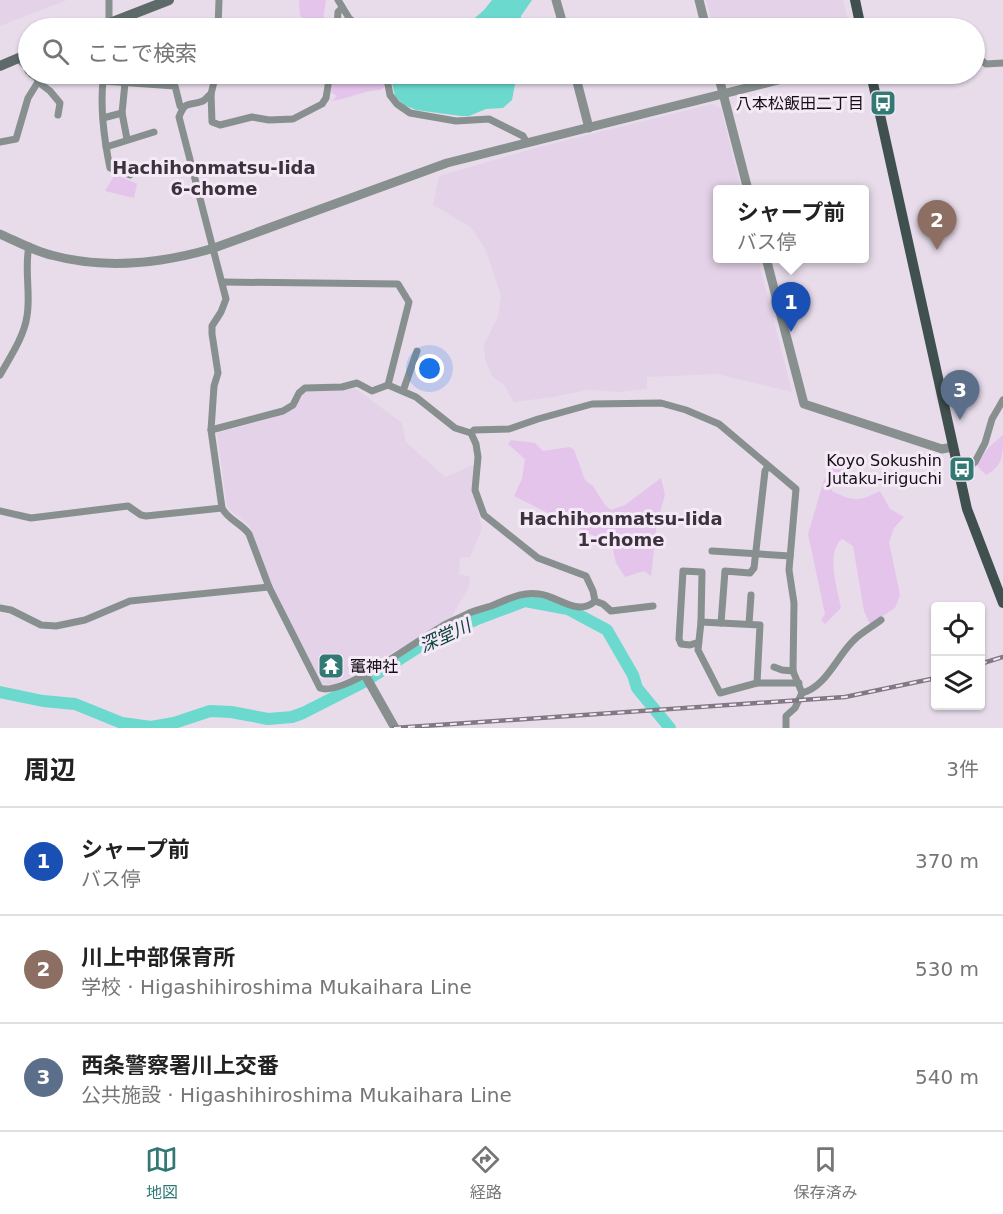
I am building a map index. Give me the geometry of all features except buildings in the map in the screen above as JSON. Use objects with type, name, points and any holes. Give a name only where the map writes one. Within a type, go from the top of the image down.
[{"type":"main road","points":[[127,18],[169,0]]},
{"type":"main road","points":[[855,0],[859,18]]},
{"type":"main road","points":[[0,65],[17,58]]},
{"type":"main road","points":[[873,84],[967,510],[1003,603]]},
{"type":"street","points":[[109,18],[110,0]]},
{"type":"street","points":[[219,0],[219,18]]},
{"type":"street","points":[[338,0],[349,18]]},
{"type":"street","points":[[556,0],[561,18]]},
{"type":"street","points":[[699,0],[704,18]]},
{"type":"street","points":[[338,18],[338,12],[342,8]]},
{"type":"street","points":[[985,63],[1003,63]]},
{"type":"street","points":[[0,142],[16,139],[28,98],[37,84]]},
{"type":"street","points":[[41,84],[60,103],[58,116]]},
{"type":"street","points":[[103,84],[101,98],[110,168],[130,175]]},
{"type":"street","points":[[125,84],[122,113],[127,139]]},
{"type":"street","points":[[142,84],[175,86],[180,106],[183,108]]},
{"type":"street","points":[[214,84],[211,94],[212,122],[220,125],[252,117],[269,120],[293,119],[322,104],[326,98],[328,84]]},
{"type":"street","points":[[388,84],[390,95],[397,104],[410,113],[456,121],[489,119],[524,136],[527,143]]},
{"type":"street","points":[[578,84],[589,128]]},
{"type":"street","points":[[720,84],[747,185]]},
{"type":"street","points":[[0,234],[50,255],[97,263],[140,264],[185,256],[214,248],[447,163],[762,84]]},
{"type":"street","points":[[211,94],[203,101],[187,104],[179,117],[226,298],[225,305],[212,326],[218,373],[214,386],[211,430],[222,508],[230,518],[244,526],[249,534],[269,587],[320,688],[330,689],[366,678],[442,626],[518,595],[544,594],[570,606],[580,607],[595,601]]},
{"type":"street","points":[[103,118],[122,113]]},
{"type":"street","points":[[106,147],[154,132]]},
{"type":"street","points":[[0,375],[25,329],[28,313],[26,259],[29,246]]},
{"type":"street","points":[[767,263],[804,404],[942,449],[953,447]]},
{"type":"street","points":[[223,282],[398,284],[409,302],[388,385]]},
{"type":"street","points":[[403,391],[417,351]]},
{"type":"street","points":[[211,430],[284,411],[293,405],[299,393],[305,388],[342,387],[357,383],[372,391],[388,385],[403,391],[428,404],[455,428],[471,433],[476,444],[478,458],[476,490],[484,515],[538,558],[586,576],[595,601]]},
{"type":"street","points":[[960,476],[975,462],[985,443],[992,419],[1003,400]]},
{"type":"street","points":[[471,433],[474,430],[509,429],[592,404],[661,404],[686,410],[720,424],[796,489],[789,570],[794,603],[793,671],[800,683],[802,693],[795,708],[786,716],[786,728]]},
{"type":"street","points":[[721,623],[725,571],[750,573],[754,568],[765,471],[768,466]]},
{"type":"street","points":[[0,511],[31,518],[128,506],[146,516],[222,508]]},
{"type":"street","points":[[712,551],[790,556]]},
{"type":"street","points":[[699,642],[690,645],[681,644],[679,639],[683,571],[702,572],[701,622],[699,642],[698,650],[720,693],[757,683],[800,683]]},
{"type":"street","points":[[0,608],[11,610],[41,625],[56,626],[85,620],[130,601],[269,587]]},
{"type":"street","points":[[749,624],[751,594]]},
{"type":"street","points":[[595,601],[611,611],[653,606]]},
{"type":"street","points":[[802,693],[813,689],[821,682],[854,640],[881,620]]},
{"type":"street","points":[[701,622],[760,625],[757,683]]},
{"type":"street","points":[[774,667],[793,671]]},
{"type":"street","points":[[366,678],[395,728]]},
{"type":"shaded area","points":[[0,0],[67,0],[18,18],[0,26]]},
{"type":"shaded area","points":[[299,0],[326,0],[323,18],[300,16]]},
{"type":"shaded area","points":[[492,0],[532,0],[521,18],[475,18]]},
{"type":"shaded area","points":[[706,0],[843,0],[848,18],[711,18]]},
{"type":"shaded area","points":[[332,84],[385,84],[381,90],[332,101],[337,96],[331,92]]},
{"type":"shaded area","points":[[392,84],[515,84],[512,100],[503,108],[486,109],[469,116],[416,110],[404,105],[395,96]]},
{"type":"shaded area","points":[[712,104],[721,108],[740,185],[713,185],[713,263],[759,263],[792,392],[718,374],[647,377],[647,389],[618,392],[588,390],[514,402],[504,385],[492,376],[485,360],[484,345],[498,316],[501,296],[486,251],[471,227],[433,205],[439,176],[543,146]]},
{"type":"shaded area","points":[[115,174],[137,184],[134,198],[105,191]]},
{"type":"shaded area","points":[[355,388],[402,423],[406,442],[445,477],[473,465],[476,469],[472,486],[482,529],[470,557],[460,557],[459,574],[470,577],[469,587],[450,619],[350,677],[331,685],[325,685],[320,681],[271,584],[249,525],[227,506],[217,433],[284,415],[293,410],[303,394],[312,390],[340,391]]},
{"type":"shaded area","points":[[1003,435],[999,464],[986,475],[976,465],[989,447]]},
{"type":"shaded area","points":[[511,440],[535,443],[543,451],[570,447],[574,450],[585,480],[593,486],[611,510],[625,505],[661,478],[665,495],[657,523],[651,576],[644,571],[625,577],[616,563],[612,545],[514,496],[522,479],[525,459],[508,444]]},
{"type":"shaded area","points":[[839,458],[856,464],[832,479],[832,491],[851,499],[861,499],[880,491],[890,509],[904,517],[894,528],[889,542],[900,595],[895,608],[870,624],[864,611],[853,546],[842,539],[837,545],[833,562],[841,608],[825,624],[821,620],[825,614],[808,534],[824,480]]},
{"type":"waterway","name":"深堂川","points":[[0,692],[43,701],[75,704],[122,723],[151,727],[174,723],[210,711],[231,712],[268,719],[292,717],[364,682],[425,643],[475,620],[525,601],[568,609],[607,630],[633,675],[637,688],[670,728]]},
{"type":"railway","points":[[985,662],[1003,657]]},
{"type":"railway","points":[[394,728],[845,697],[931,679]]},
{"type":"place","name":"八本松飯田二丁目","points":[[883,103]]},
{"type":"place","name":"川上中部保育所","points":[[937,250]]},
{"type":"place","name":"シャープ前","points":[[791,332]]},
{"type":"place","name":"西条警察署川上交番","points":[[960,420]]},
{"type":"place","name":"Koyo Sokushin Jutaku-iriguchi","points":[[962,469]]},
{"type":"place","name":"竃神社","points":[[331,666]]},
{"type":"district","name":"Hachihonmatsu-Iida 6-chome","points":[[214,178]]},
{"type":"district","name":"Hachihonmatsu-Iida 1-chome","points":[[621,529]]}]
